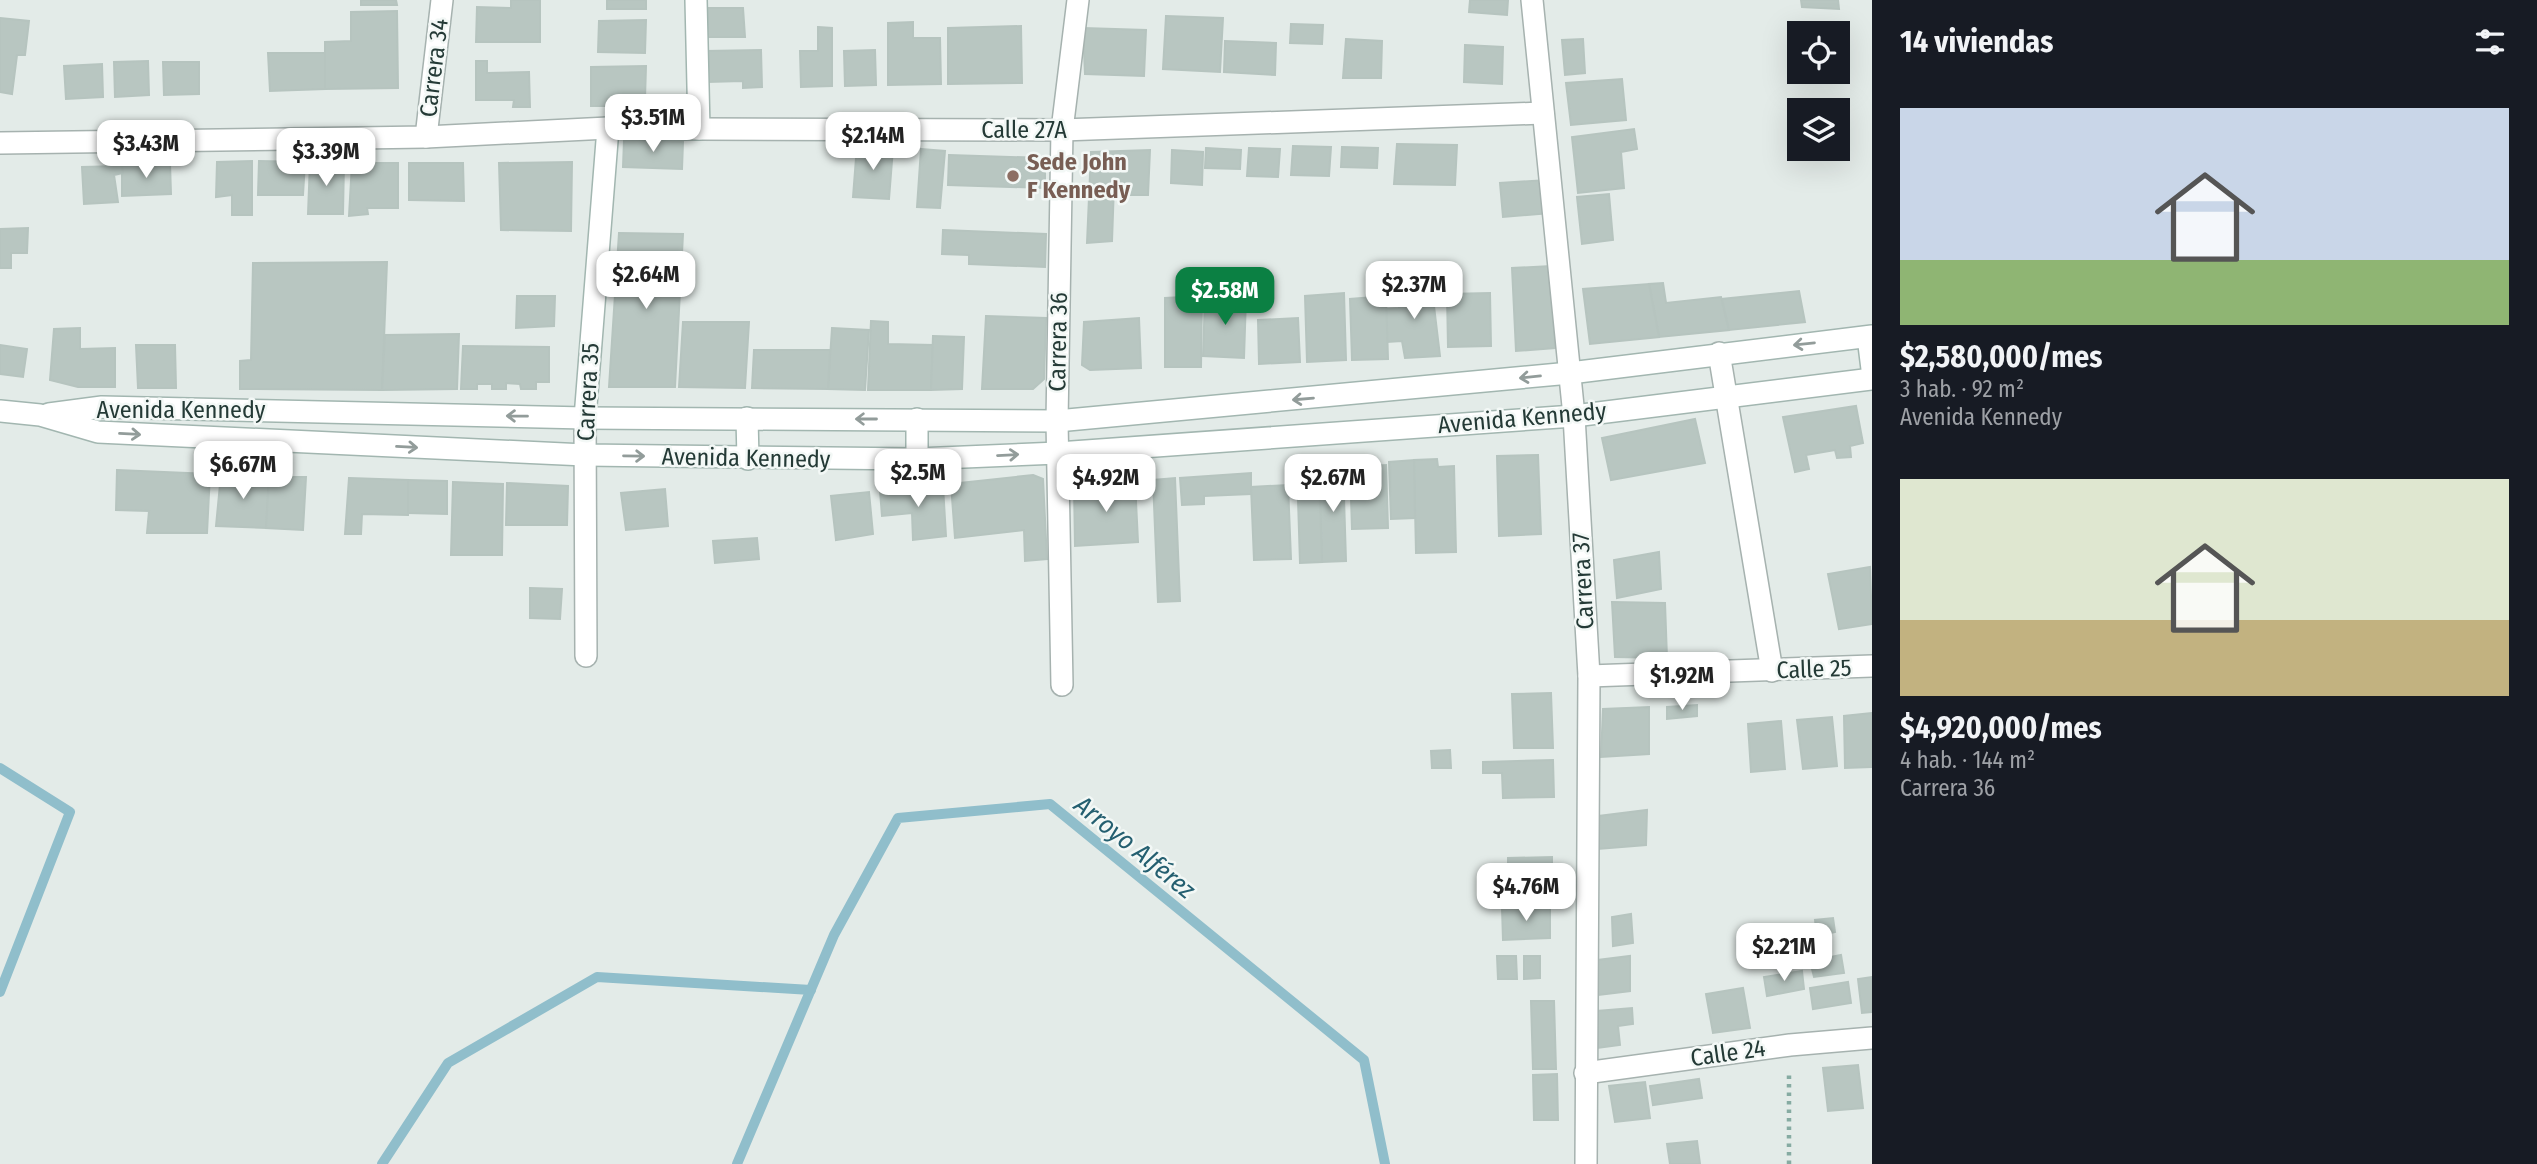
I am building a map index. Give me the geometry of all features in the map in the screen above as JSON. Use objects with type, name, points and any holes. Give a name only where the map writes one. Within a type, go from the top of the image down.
[{"type":"street","name":"Carrera 34","points":[[426,137],[442,0]]},
{"type":"street","points":[[696,0],[699,129]]},
{"type":"street","name":"Carrera 36","points":[[1062,685],[1057,421],[1062,130],[1078,0]]},
{"type":"street","name":"Carrera 37","points":[[1532,0],[1574,416],[1589,676],[1586,1164]]},
{"type":"street","name":"Calle 27A","points":[[0,143],[426,137],[608,128],[1062,130],[1543,113]]},
{"type":"street","name":"Carrera 35","points":[[586,656],[585,418],[608,128]]},
{"type":"street","points":[[1870,336],[1872,369]]},
{"type":"street","name":"Avenida Kennedy","points":[[40,415],[102,407],[585,418],[1057,421],[1570,373],[1870,336]]},
{"type":"street","points":[[1719,353],[1772,671]]},
{"type":"street","name":"Avenida Kennedy","points":[[0,411],[40,415],[98,432],[585,455],[916,459],[1058,453],[1574,416],[1872,379]]},
{"type":"street","points":[[1393,391],[1394,429]]},
{"type":"street","points":[[1230,405],[1231,441]]},
{"type":"street","points":[[376,445],[377,413]]},
{"type":"street","points":[[747,418],[748,459]]},
{"type":"street","points":[[916,459],[917,419]]},
{"type":"street","name":"Calle 25","points":[[1589,676],[1872,666]]},
{"type":"street","name":"Calle 24","points":[[1585,1073],[1790,1045],[1872,1038]]},
{"type":"path","points":[[1789,1164],[1790,1045]]},
{"type":"building","points":[[361,0],[396,0],[397,5],[361,5]]},
{"type":"building","points":[[511,0],[540,0],[540,42],[476,42],[477,7],[511,8]]},
{"type":"building","points":[[607,0],[646,0],[646,9],[607,9]]},
{"type":"building","points":[[1470,0],[1508,0],[1507,15],[1469,12]]},
{"type":"building","points":[[1801,0],[1838,0],[1839,9],[1802,7]]},
{"type":"building","points":[[705,8],[743,8],[745,37],[706,37]]},
{"type":"building","points":[[397,11],[398,88],[325,89],[325,42],[351,41],[351,12]]},
{"type":"building","points":[[1166,16],[1223,18],[1220,72],[1163,69]]},
{"type":"building","points":[[0,18],[29,21],[25,55],[17,55],[12,94],[0,92]]},
{"type":"building","points":[[646,20],[645,53],[598,52],[599,21]]},
{"type":"building","points":[[913,22],[913,38],[940,38],[941,84],[888,85],[888,23]]},
{"type":"building","points":[[1291,24],[1323,25],[1322,44],[1290,43]]},
{"type":"building","points":[[1021,26],[1022,83],[948,84],[948,28]]},
{"type":"building","points":[[818,27],[832,28],[832,86],[801,87],[800,51],[818,51]]},
{"type":"building","points":[[1083,28],[1146,30],[1144,76],[1085,74]]},
{"type":"building","points":[[1346,39],[1382,41],[1381,78],[1343,78]]},
{"type":"building","points":[[1583,39],[1585,73],[1565,75],[1562,40]]},
{"type":"building","points":[[1225,41],[1276,43],[1275,75],[1224,72]]},
{"type":"building","points":[[1465,45],[1503,47],[1502,84],[1464,82]]},
{"type":"building","points":[[761,50],[762,87],[743,88],[743,81],[707,82],[706,51]]},
{"type":"building","points":[[875,50],[876,85],[845,86],[844,51]]},
{"type":"building","points":[[268,53],[325,53],[325,89],[270,91]]},
{"type":"building","points":[[148,61],[149,95],[115,97],[114,62]]},
{"type":"building","points":[[476,61],[487,61],[487,73],[529,72],[530,107],[513,107],[514,100],[476,100]]},
{"type":"building","points":[[163,62],[199,62],[199,94],[164,95]]},
{"type":"building","points":[[102,64],[103,97],[66,99],[64,66]]},
{"type":"building","points":[[646,66],[645,99],[607,99],[607,106],[591,106],[591,67]]},
{"type":"building","points":[[1622,79],[1626,120],[1571,125],[1566,83]]},
{"type":"building","points":[[1634,129],[1637,149],[1621,152],[1624,188],[1578,193],[1572,137]]},
{"type":"building","points":[[624,140],[683,142],[682,169],[623,167]]},
{"type":"building","points":[[1397,144],[1457,145],[1455,185],[1394,184]]},
{"type":"building","points":[[857,145],[893,148],[889,199],[853,197]]},
{"type":"building","points":[[1293,146],[1331,147],[1329,176],[1291,175]]},
{"type":"building","points":[[1342,147],[1378,148],[1377,168],[1341,167]]},
{"type":"building","points":[[1206,148],[1241,150],[1240,169],[1205,168]]},
{"type":"building","points":[[1249,148],[1280,149],[1278,177],[1247,176]]},
{"type":"building","points":[[921,149],[945,151],[940,208],[917,207]]},
{"type":"building","points":[[1150,150],[1148,195],[1127,195],[1127,185],[1114,185],[1112,241],[1087,243],[1091,152]]},
{"type":"building","points":[[1172,150],[1203,152],[1202,185],[1171,183]]},
{"type":"building","points":[[949,155],[1045,158],[1045,188],[948,185]]},
{"type":"building","points":[[252,161],[252,215],[232,215],[232,195],[216,197],[217,162]]},
{"type":"building","points":[[259,161],[305,162],[303,195],[258,195]]},
{"type":"building","points":[[310,162],[344,162],[343,214],[308,214]]},
{"type":"building","points":[[572,162],[571,231],[501,230],[499,163]]},
{"type":"building","points":[[170,163],[171,194],[122,196],[122,166]]},
{"type":"building","points":[[352,163],[398,163],[398,208],[367,208],[368,214],[349,216]]},
{"type":"building","points":[[409,163],[463,163],[464,201],[409,200]]},
{"type":"building","points":[[122,166],[123,173],[114,175],[118,202],[84,204],[82,167]]},
{"type":"building","points":[[1547,180],[1550,213],[1503,217],[1500,183]]},
{"type":"building","points":[[1609,194],[1613,240],[1582,244],[1577,197]]},
{"type":"building","points":[[28,228],[27,253],[11,253],[11,268],[0,268],[0,229]]},
{"type":"building","points":[[943,230],[1046,234],[1045,267],[969,264],[969,255],[942,254]]},
{"type":"building","points":[[619,233],[683,234],[675,387],[609,387]]},
{"type":"building","points":[[387,262],[382,390],[240,389],[240,361],[251,360],[253,263]]},
{"type":"building","points":[[1551,266],[1555,348],[1516,351],[1512,268]]},
{"type":"building","points":[[1431,281],[1440,356],[1405,358],[1402,341],[1387,342],[1386,309],[1399,308],[1397,283]]},
{"type":"building","points":[[1663,283],[1666,303],[1721,297],[1729,330],[1659,337],[1649,284]]},
{"type":"building","points":[[1649,284],[1659,337],[1590,344],[1583,289]]},
{"type":"building","points":[[1799,291],[1805,322],[1729,330],[1722,299]]},
{"type":"building","points":[[1344,293],[1346,360],[1307,362],[1305,296]]},
{"type":"building","points":[[1490,293],[1491,346],[1448,347],[1447,294]]},
{"type":"building","points":[[517,296],[555,296],[554,326],[516,328]]},
{"type":"building","points":[[1202,296],[1201,367],[1165,367],[1165,298]]},
{"type":"building","points":[[1386,296],[1388,359],[1352,360],[1350,299]]},
{"type":"building","points":[[1205,297],[1246,298],[1244,358],[1203,356]]},
{"type":"building","points":[[986,316],[1046,318],[1044,379],[1033,389],[982,389]]},
{"type":"building","points":[[1139,318],[1141,368],[1090,370],[1082,365],[1084,322]]},
{"type":"building","points":[[1298,318],[1300,362],[1259,364],[1258,320]]},
{"type":"building","points":[[871,321],[888,322],[888,344],[933,345],[931,390],[868,390]]},
{"type":"building","points":[[683,322],[749,322],[745,388],[679,387]]},
{"type":"building","points":[[80,328],[80,349],[115,348],[115,387],[78,387],[50,380],[54,329]]},
{"type":"building","points":[[832,328],[869,330],[865,390],[828,389]]},
{"type":"building","points":[[459,334],[457,389],[382,390],[385,335]]},
{"type":"building","points":[[933,336],[964,337],[962,389],[931,390]]},
{"type":"building","points":[[0,345],[27,349],[23,377],[0,374]]},
{"type":"building","points":[[136,345],[175,345],[176,388],[138,388]]},
{"type":"building","points":[[463,346],[549,347],[549,382],[536,382],[536,389],[521,389],[520,384],[506,383],[506,389],[492,389],[492,384],[477,384],[477,389],[461,389]]},
{"type":"building","points":[[754,350],[830,350],[828,389],[752,388]]},
{"type":"building","points":[[1856,406],[1863,443],[1850,446],[1851,457],[1837,458],[1835,450],[1806,455],[1809,469],[1795,472],[1783,417]]},
{"type":"building","points":[[1695,419],[1705,463],[1611,480],[1602,438]]},
{"type":"building","points":[[1538,455],[1541,534],[1499,536],[1497,456]]},
{"type":"building","points":[[1437,459],[1438,467],[1454,466],[1456,552],[1416,553],[1414,460]]},
{"type":"building","points":[[1414,460],[1415,518],[1391,519],[1389,462]]},
{"type":"building","points":[[1386,465],[1388,528],[1352,529],[1350,467]]},
{"type":"building","points":[[1343,466],[1346,561],[1322,562],[1319,468]]},
{"type":"building","points":[[1297,468],[1319,468],[1322,562],[1300,563]]},
{"type":"building","points":[[117,470],[210,474],[207,533],[147,533],[149,511],[116,510]]},
{"type":"building","points":[[1251,473],[1251,494],[1204,496],[1204,504],[1182,505],[1180,478]]},
{"type":"building","points":[[221,474],[269,477],[266,528],[216,526]]},
{"type":"building","points":[[1033,475],[1043,479],[1047,559],[1025,561],[1024,530],[955,538],[951,484]]},
{"type":"building","points":[[269,477],[306,477],[303,530],[266,528]]},
{"type":"building","points":[[349,478],[408,480],[408,515],[362,514],[361,534],[345,534]]},
{"type":"building","points":[[1175,478],[1180,601],[1158,602],[1153,480]]},
{"type":"building","points":[[408,480],[447,481],[447,514],[408,513]]},
{"type":"building","points":[[1135,481],[1138,542],[1075,546],[1074,485]]},
{"type":"building","points":[[453,482],[503,484],[502,555],[451,555]]},
{"type":"building","points":[[507,483],[568,486],[567,525],[506,525]]},
{"type":"building","points":[[1288,485],[1291,559],[1254,560],[1251,487]]},
{"type":"building","points":[[943,486],[946,536],[913,540],[912,513],[882,516],[880,491]]},
{"type":"building","points":[[665,489],[668,526],[626,530],[621,493]]},
{"type":"building","points":[[869,492],[873,534],[836,540],[831,496]]},
{"type":"building","points":[[757,538],[759,559],[715,563],[713,541]]},
{"type":"building","points":[[1659,552],[1661,589],[1617,598],[1614,560]]},
{"type":"building","points":[[1870,567],[1872,624],[1839,629],[1828,574]]},
{"type":"building","points":[[530,588],[562,589],[560,619],[530,618]]},
{"type":"building","points":[[1612,602],[1665,603],[1667,658],[1615,657]]},
{"type":"building","points":[[1551,693],[1553,748],[1514,748],[1512,694]]},
{"type":"building","points":[[1697,705],[1697,716],[1667,719],[1667,707]]},
{"type":"building","points":[[1649,707],[1649,754],[1601,757],[1603,709]]},
{"type":"building","points":[[1872,713],[1872,767],[1845,768],[1844,716]]},
{"type":"building","points":[[1832,717],[1837,766],[1803,769],[1797,720]]},
{"type":"building","points":[[1781,721],[1785,769],[1751,772],[1748,724]]},
{"type":"building","points":[[1450,750],[1451,768],[1432,768],[1431,751]]},
{"type":"building","points":[[1553,760],[1554,797],[1503,798],[1502,773],[1483,773],[1483,762]]},
{"type":"building","points":[[1647,810],[1646,845],[1598,849],[1599,816]]},
{"type":"building","points":[[1552,857],[1552,893],[1508,894],[1508,858]]},
{"type":"building","points":[[1550,906],[1550,938],[1503,940],[1502,908]]},
{"type":"building","points":[[1631,914],[1633,943],[1613,946],[1612,917]]},
{"type":"building","points":[[1833,918],[1835,932],[1817,936],[1815,920]]},
{"type":"building","points":[[1841,955],[1844,973],[1814,977],[1810,961]]},
{"type":"building","points":[[1497,956],[1516,956],[1517,979],[1498,979]]},
{"type":"building","points":[[1524,956],[1540,956],[1540,978],[1524,979]]},
{"type":"building","points":[[1630,956],[1630,991],[1597,995],[1598,960]]},
{"type":"building","points":[[1802,971],[1804,989],[1767,996],[1764,977]]},
{"type":"building","points":[[1872,977],[1872,1012],[1862,1013],[1858,979]]},
{"type":"building","points":[[1848,982],[1851,1003],[1813,1009],[1810,988]]},
{"type":"building","points":[[1743,988],[1750,1028],[1713,1033],[1706,994]]},
{"type":"building","points":[[1531,1001],[1554,1001],[1556,1069],[1533,1069]]},
{"type":"building","points":[[1632,1008],[1633,1024],[1618,1026],[1620,1045],[1596,1048],[1597,1011]]},
{"type":"building","points":[[1858,1065],[1863,1108],[1828,1111],[1823,1068]]},
{"type":"building","points":[[1557,1074],[1558,1120],[1534,1120],[1533,1075]]},
{"type":"building","points":[[1699,1079],[1702,1098],[1653,1105],[1650,1086]]},
{"type":"building","points":[[1645,1082],[1650,1118],[1615,1122],[1609,1086]]},
{"type":"building","points":[[1697,1141],[1700,1164],[1670,1164],[1667,1144]]},
{"type":"waterway","points":[[0,768],[70,812],[0,992]]},
{"type":"waterway","name":"Arroyo Alférez","points":[[737,1164],[834,935],[898,818],[1050,804],[1364,1060],[1385,1164]]},
{"type":"waterway","points":[[382,1164],[448,1063],[597,977],[811,990]]},
{"type":"place","name":"Sede John F Kennedy","points":[[1013,176]]}]
